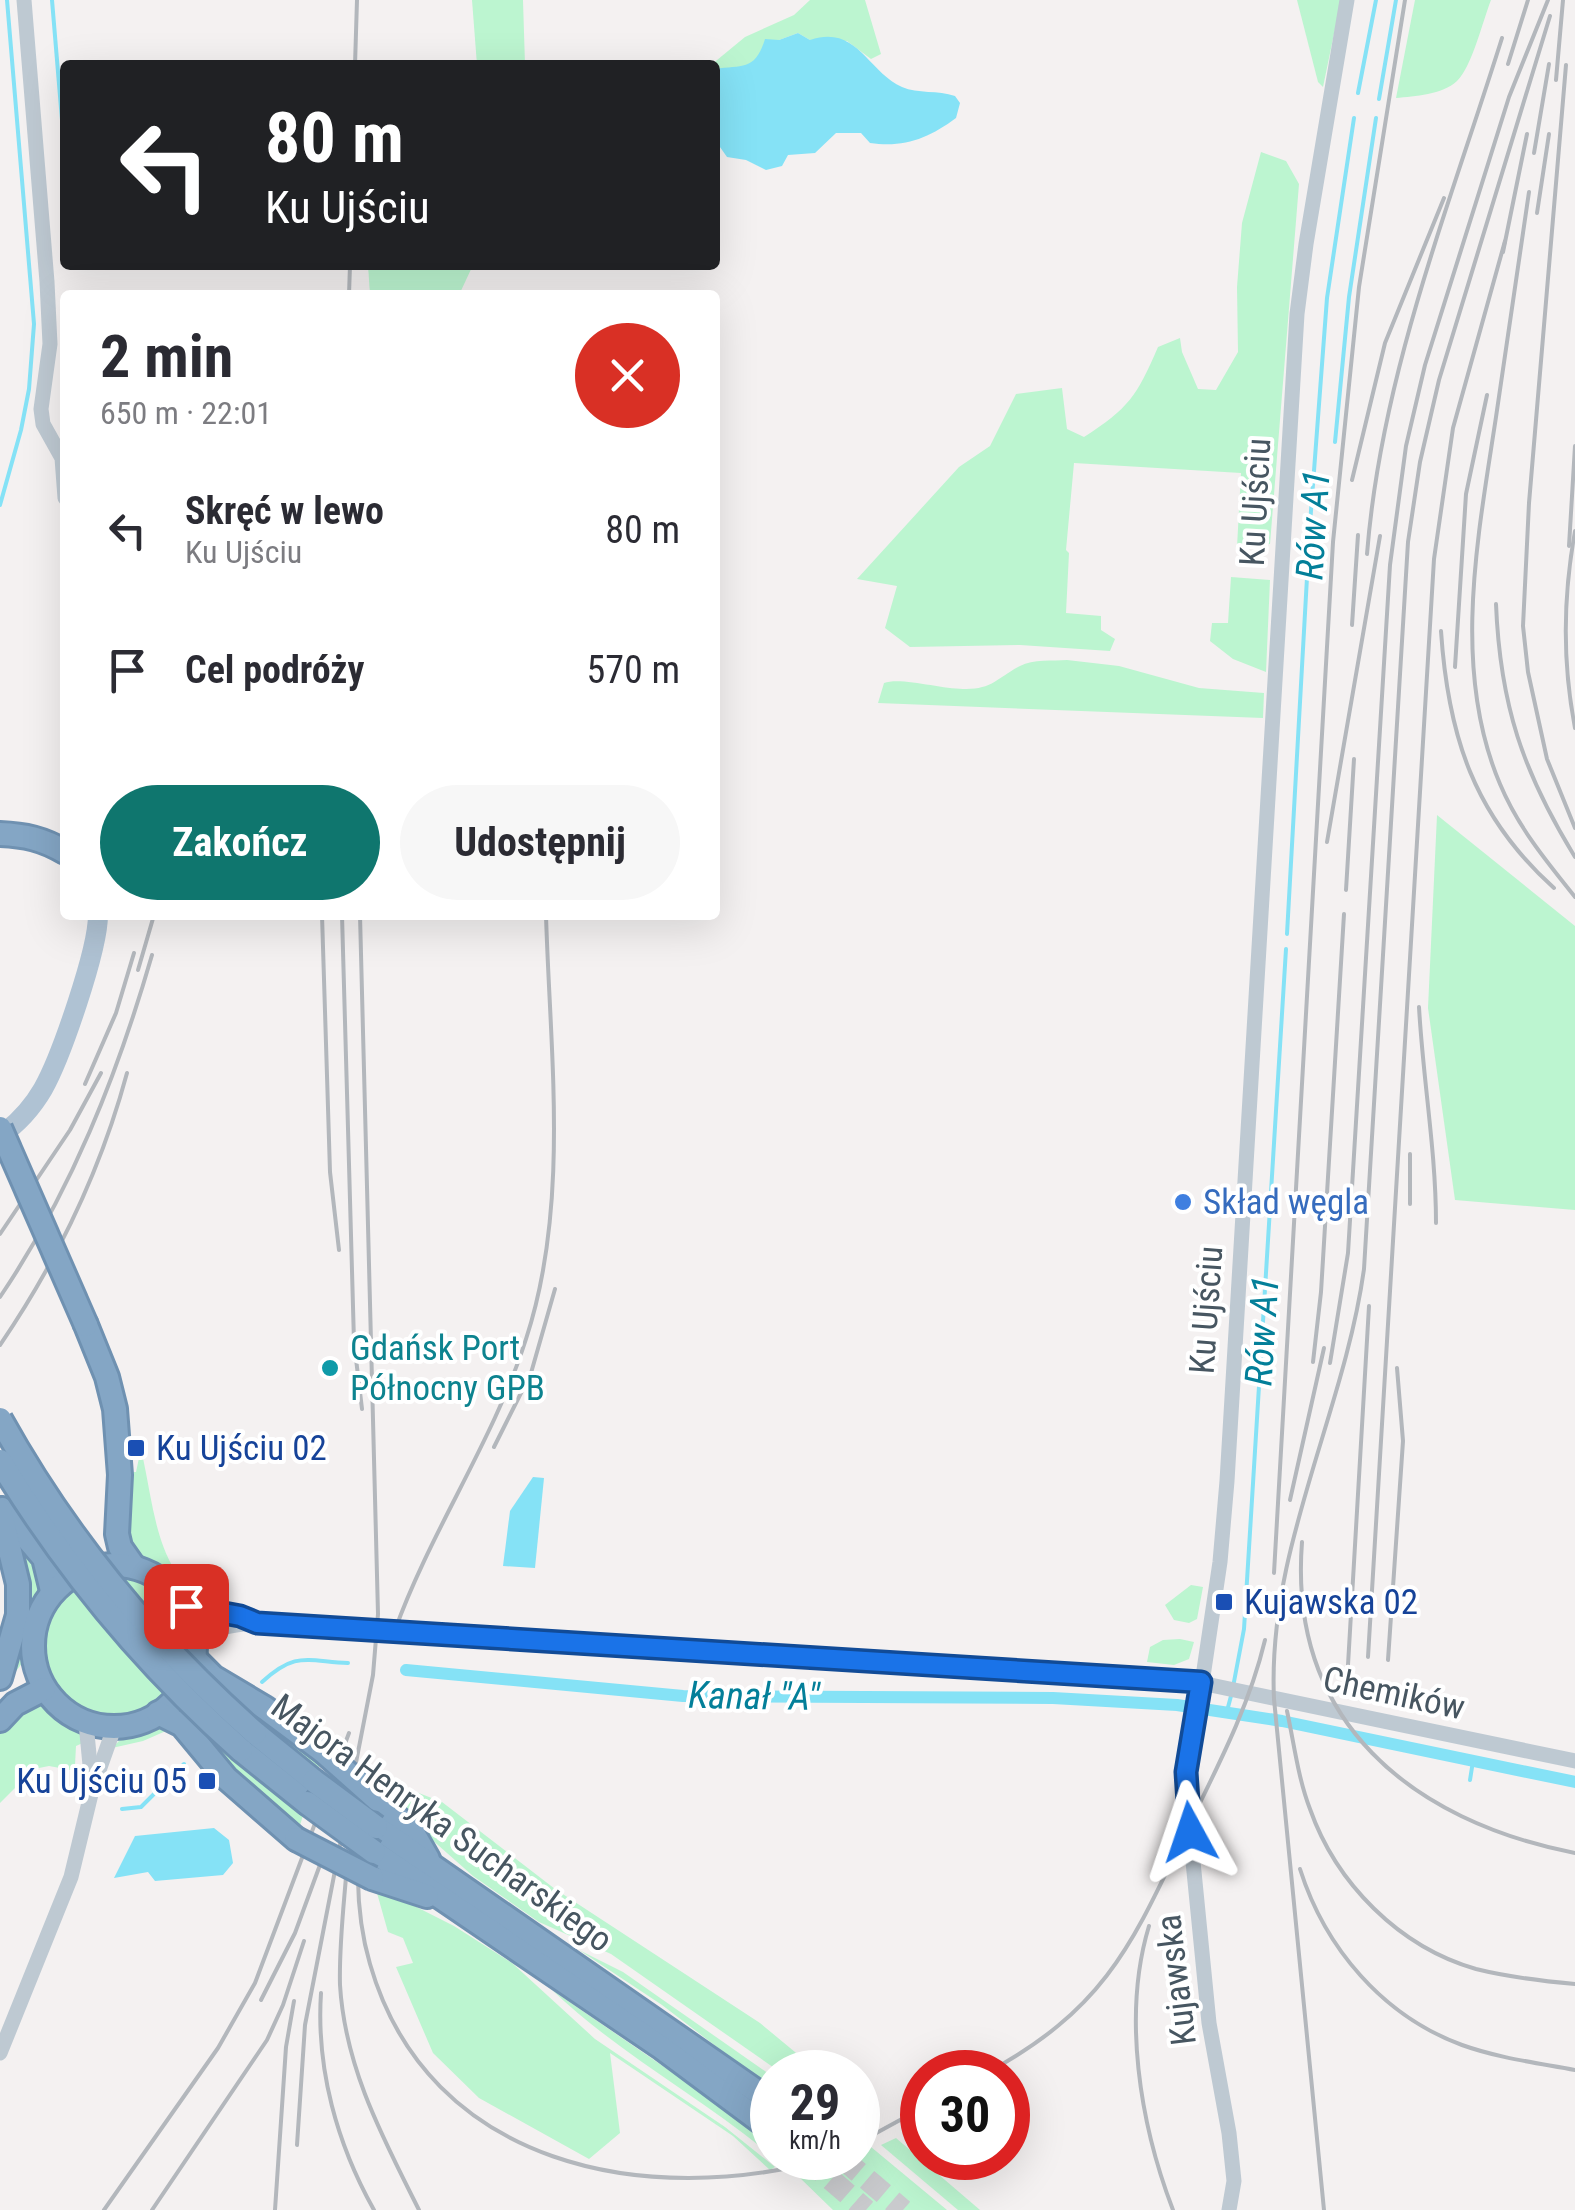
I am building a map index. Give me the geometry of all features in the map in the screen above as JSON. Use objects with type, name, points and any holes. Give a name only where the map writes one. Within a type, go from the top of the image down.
[{"type":"highway","points":[[0,834],[26,835],[60,849]]},
{"type":"highway","points":[[0,1132],[107,1377],[115,1410],[120,1475],[116,1534],[134,1567]]},
{"type":"highway","name":"Majora Henryka Sucharskiego","points":[[0,1419],[51,1503],[108,1580],[248,1742]]},
{"type":"highway","name":"Majora Henryka Sucharskiego","points":[[0,1461],[53,1543],[117,1626],[178,1692],[311,1792],[374,1852],[662,2048],[750,2114]]},
{"type":"highway","points":[[0,1508],[44,1558],[52,1591]]},
{"type":"highway","points":[[0,1508],[18,1584],[18,1615],[0,1678]]},
{"type":"highway","points":[[195,1648],[184,1686],[158,1714],[140,1723],[114,1728],[86,1723],[64,1711],[44,1689],[34,1666],[33,1635],[37,1618],[52,1591],[88,1568],[111,1564],[134,1567],[166,1584],[186,1606],[195,1648],[213,1677],[265,1708],[324,1752],[412,1830],[433,1866]]},
{"type":"highway","points":[[0,1694],[34,1666]]},
{"type":"highway","points":[[0,1720],[15,1704],[44,1689]]},
{"type":"highway","points":[[158,1714],[182,1725],[226,1778],[296,1839],[392,1887],[445,1901]]},
{"type":"highway","name":"Majora Henryka Sucharskiego","points":[[311,1792],[376,1827],[750,2087]]},
{"type":"main road","points":[[0,1132],[32,1106],[49,1077],[94,946],[97,920]]},
{"type":"street","points":[[24,0],[50,344],[42,409],[49,439],[60,455]]},
{"type":"street","name":"Ku Ujściu","points":[[1199,1690],[1220,1562],[1227,1480],[1297,314],[1348,0]]},
{"type":"street","points":[[186,1606],[257,1623]]},
{"type":"street","points":[[195,1648],[215,1627],[257,1623],[1199,1690]]},
{"type":"street","name":"Chemików","points":[[1199,1690],[1241,1691],[1575,1761]]},
{"type":"street","name":"Kujawska","points":[[1199,1690],[1186,1791],[1209,2023],[1234,2181],[1228,2210]]},
{"type":"street","points":[[86,1723],[92,1790]]},
{"type":"street","points":[[0,2053],[71,1877],[92,1790],[114,1728]]},
{"type":"green space","points":[[472,0],[523,0],[525,60],[477,60]]},
{"type":"green space","points":[[810,0],[865,0],[881,54],[871,59],[847,41],[810,40],[798,33],[779,40],[752,63],[720,69],[717,60],[745,37],[794,15]]},
{"type":"green space","points":[[1297,0],[1341,0],[1323,87],[1318,82]]},
{"type":"green space","points":[[1415,0],[1491,0],[1472,54],[1457,81],[1436,92],[1396,98]]},
{"type":"green space","points":[[1261,152],[1286,161],[1299,184],[1270,544],[1237,547],[1241,473],[1074,463],[1066,550],[1066,613],[1101,616],[1101,630],[1115,639],[1110,651],[1020,645],[910,647],[885,628],[897,586],[857,579],[959,467],[990,446],[1016,394],[1062,388],[1067,429],[1084,437],[1130,400],[1158,347],[1180,338],[1198,389],[1216,390],[1238,352],[1237,287],[1242,223]]},
{"type":"green space","points":[[368,270],[471,270],[461,290],[370,290]]},
{"type":"green space","points":[[1231,577],[1270,580],[1266,672],[1233,659],[1210,641],[1212,623],[1228,623]]},
{"type":"green space","points":[[1067,660],[1119,666],[1199,688],[1264,693],[1263,718],[878,703],[884,683],[900,681],[973,689],[1025,664]]},
{"type":"green space","points":[[1437,815],[1575,926],[1575,1210],[1455,1200],[1428,1008]]},
{"type":"green space","points":[[139,1458],[143,1458],[161,1541],[169,1559],[179,1577],[211,1606],[194,1602],[173,1578],[140,1559],[124,1531],[132,1472],[136,1472]]},
{"type":"green space","points":[[9,1529],[34,1555],[41,1591],[26,1626],[23,1662],[7,1683]]},
{"type":"green space","points":[[115,1575],[144,1583],[166,1600],[180,1624],[184,1654]]},
{"type":"green space","points":[[1191,1585],[1203,1587],[1197,1619],[1189,1623],[1174,1620],[1165,1605]]},
{"type":"green space","points":[[74,1587],[167,1693],[137,1711],[108,1715],[83,1708],[63,1691],[50,1669],[46,1642],[53,1614]]},
{"type":"green space","points":[[1163,1640],[1194,1642],[1189,1659],[1174,1665],[1147,1662],[1150,1647]]},
{"type":"green space","points":[[230,1699],[246,1704],[322,1759],[317,1772]]},
{"type":"green space","points":[[39,1703],[76,1727],[85,1742],[76,1746],[71,1770],[49,1766],[34,1769],[0,1803],[0,1727],[7,1718]]},
{"type":"green space","points":[[194,1719],[304,1812],[298,1832],[275,1816],[190,1726]]},
{"type":"green space","points":[[160,1725],[175,1727],[143,1741],[112,1748],[123,1737]]},
{"type":"green space","points":[[411,1790],[442,1802],[555,1889],[760,2023],[793,2050],[750,2051],[611,1954],[539,1922],[473,1876],[378,1792]]},
{"type":"green space","points":[[375,1886],[454,1926],[512,1963],[595,2039],[725,2127],[750,2147],[750,2152],[610,2053],[620,2133],[589,2159],[479,2098],[433,2053],[396,1967],[413,1963],[403,1938],[388,1932]]},
{"type":"green space","points":[[579,1950],[623,1972],[750,2061],[750,2072],[662,2005]]},
{"type":"green space","points":[[552,1990],[750,2126],[750,2139],[605,2035]]},
{"type":"green space","points":[[896,2138],[900,2141],[900,2161],[881,2145]]},
{"type":"green space","points":[[880,2154],[900,2171],[900,2180],[911,2180],[947,2210],[833,2210],[802,2180],[880,2180]]},
{"type":"green space","points":[[922,2180],[945,2180],[980,2210],[958,2210]]},
{"type":"water","points":[[798,33],[810,40],[839,38],[902,87],[955,96],[960,103],[956,118],[905,143],[870,143],[861,133],[836,133],[815,153],[788,155],[782,166],[766,170],[746,160],[727,157],[720,147],[720,68],[752,62],[765,39],[779,40]]},
{"type":"water","points":[[533,1477],[544,1478],[535,1568],[503,1566],[510,1511]]},
{"type":"water","points":[[214,1828],[229,1840],[233,1863],[223,1875],[155,1881],[148,1872],[114,1878],[135,1836]]},
{"type":"waterway","points":[[0,505],[29,389],[34,324],[7,0]]},
{"type":"waterway","points":[[52,0],[60,96]]},
{"type":"waterway","name":"Rów A1","points":[[1358,93],[1376,0]]},
{"type":"waterway","points":[[1379,99],[1396,0]]},
{"type":"waterway","name":"Rów A1","points":[[1287,934],[1327,298],[1354,118]]},
{"type":"waterway","points":[[1335,442],[1349,297],[1376,118]]},
{"type":"waterway","name":"Rów A1","points":[[1233,1687],[1244,1629],[1286,949]]},
{"type":"waterway","name":"Kanał \"A\"","points":[[262,1682],[284,1666],[302,1660],[348,1663]]},
{"type":"waterway","name":"Kanał \"A\"","points":[[406,1670],[683,1696],[1053,1698],[1177,1705],[1282,1721],[1575,1782]]},
{"type":"waterway","name":"Rów A1","points":[[1227,1711],[1231,1696]]},
{"type":"waterway","points":[[1470,1780],[1473,1761]]},
{"type":"waterway","name":"Kanał \"A\"","points":[[122,1809],[141,1807],[184,1764]]},
{"type":"tunnel","points":[[831,2180],[866,2210]]},
{"type":"tunnel","points":[[868,2180],[903,2210]]},
{"type":"railway","points":[[355,60],[357,0]]},
{"type":"railway","points":[[1274,1573],[1333,542],[1359,287],[1405,0]]},
{"type":"railway","points":[[1508,64],[1528,0]]},
{"type":"railway","points":[[1330,1363],[1348,1253],[1390,565],[1406,446],[1425,365],[1509,97],[1548,0]]},
{"type":"railway","points":[[1556,80],[1563,0]]},
{"type":"railway","points":[[1324,2210],[1274,1699],[1275,1643],[1294,1535],[1341,1376],[1364,1269],[1408,542],[1420,462],[1439,380],[1550,16]]},
{"type":"railway","points":[[1367,554],[1375,488],[1402,357],[1502,38]]},
{"type":"railway","points":[[1534,153],[1549,64]]},
{"type":"railway","points":[[1566,65],[1529,503],[1523,626],[1528,672],[1547,759],[1575,828]]},
{"type":"railway","points":[[1503,252],[1527,134]]},
{"type":"railway","points":[[1537,213],[1549,134]]},
{"type":"railway","points":[[1529,192],[1476,555],[1472,649],[1485,740],[1500,784],[1524,829],[1575,897]]},
{"type":"railway","points":[[1352,480],[1385,343],[1444,198]]},
{"type":"railway","points":[[1368,1657],[1434,559],[1453,428],[1505,241]]},
{"type":"railway","points":[[349,290],[350,270]]},
{"type":"railway","points":[[1455,667],[1466,494],[1487,395]]},
{"type":"railway","points":[[1569,546],[1575,446]]},
{"type":"railway","points":[[1575,531],[1566,629],[1575,728]]},
{"type":"railway","points":[[1352,625],[1358,535]]},
{"type":"railway","points":[[1327,842],[1380,536]]},
{"type":"railway","points":[[1496,604],[1503,674],[1518,736],[1541,796],[1575,857]]},
{"type":"railway","points":[[1441,631],[1450,705],[1470,772],[1504,832],[1554,888]]},
{"type":"railway","points":[[1346,890],[1354,759]]},
{"type":"railway","points":[[1313,1362],[1321,1292],[1344,914]]},
{"type":"railway","points":[[138,970],[153,920]]},
{"type":"railway","points":[[322,920],[330,1172],[339,1250]]},
{"type":"railway","points":[[342,920],[354,1342],[362,1409]]},
{"type":"railway","points":[[297,2145],[305,2025],[373,1675],[378,1614],[360,920]]},
{"type":"railway","points":[[395,1630],[513,1376],[540,1288],[553,1183],[554,1129],[546,920]]},
{"type":"railway","points":[[85,1084],[116,1013],[134,953]]},
{"type":"railway","points":[[0,1297],[49,1216],[90,1132],[152,955]]},
{"type":"railway","points":[[1419,1007],[1436,1223]]},
{"type":"railway","points":[[0,1234],[70,1130],[101,1073]]},
{"type":"railway","points":[[0,1345],[41,1281],[75,1215],[104,1146],[127,1073]]},
{"type":"railway","points":[[1410,1154],[1410,1204]]},
{"type":"railway","points":[[494,1447],[531,1373],[555,1289]]},
{"type":"railway","points":[[1348,1665],[1369,1306]]},
{"type":"railway","points":[[1290,1500],[1324,1348]]},
{"type":"railway","points":[[1388,1660],[1403,1441],[1397,1368]]},
{"type":"railway","points":[[1302,1542],[1303,1606],[1316,1662],[1339,1711],[1372,1753],[1413,1788],[1462,1816],[1516,1838],[1575,1853]]},
{"type":"railway","points":[[1025,2050],[1064,2021],[1092,1993],[1135,1932],[1224,1753],[1265,1640]]},
{"type":"railway","points":[[1287,1711],[1302,1785],[1321,1836],[1336,1862],[1374,1909],[1421,1945],[1448,1959],[1500,1974],[1575,1984]]},
{"type":"railway","points":[[104,2210],[218,2048],[255,1983],[349,1733]]},
{"type":"railway","points":[[363,1783],[358,1851],[364,1941],[399,2032],[440,2087],[493,2128],[553,2156],[619,2173],[689,2178],[750,2174]]},
{"type":"railway","points":[[261,2000],[295,1933],[324,1854]]},
{"type":"railway","points":[[1300,1869],[1341,1952],[1361,1976],[1407,2016],[1476,2050],[1575,2070]]},
{"type":"railway","points":[[346,1877],[340,1985],[349,2045],[368,2102],[419,2210]]},
{"type":"railway","points":[[1149,1926],[1137,1996],[1138,2069],[1152,2142],[1173,2210]]},
{"type":"railway","points":[[152,2210],[267,2040],[304,1941]]},
{"type":"railway","points":[[321,1993],[322,2050],[332,2105],[349,2159],[374,2210]]},
{"type":"railway","points":[[275,2210],[286,2047],[294,2001]]},
{"type":"railway","points":[[880,2131],[900,2120]]},
{"type":"place","name":"Skład węgla","points":[[1183,1202]]},
{"type":"place","name":"Gdańsk Port Północny GPB","points":[[330,1368]]},
{"type":"place","name":"Ku Ujściu 02","points":[[136,1448]]},
{"type":"place","name":"Kujawska 02","points":[[1224,1602]]},
{"type":"place","name":"Ku Ujściu 05","points":[[207,1781]]},
{"type":"route","points":[[186,1606],[257,1623],[1201,1682],[1186,1772],[1190,1832]]}]
